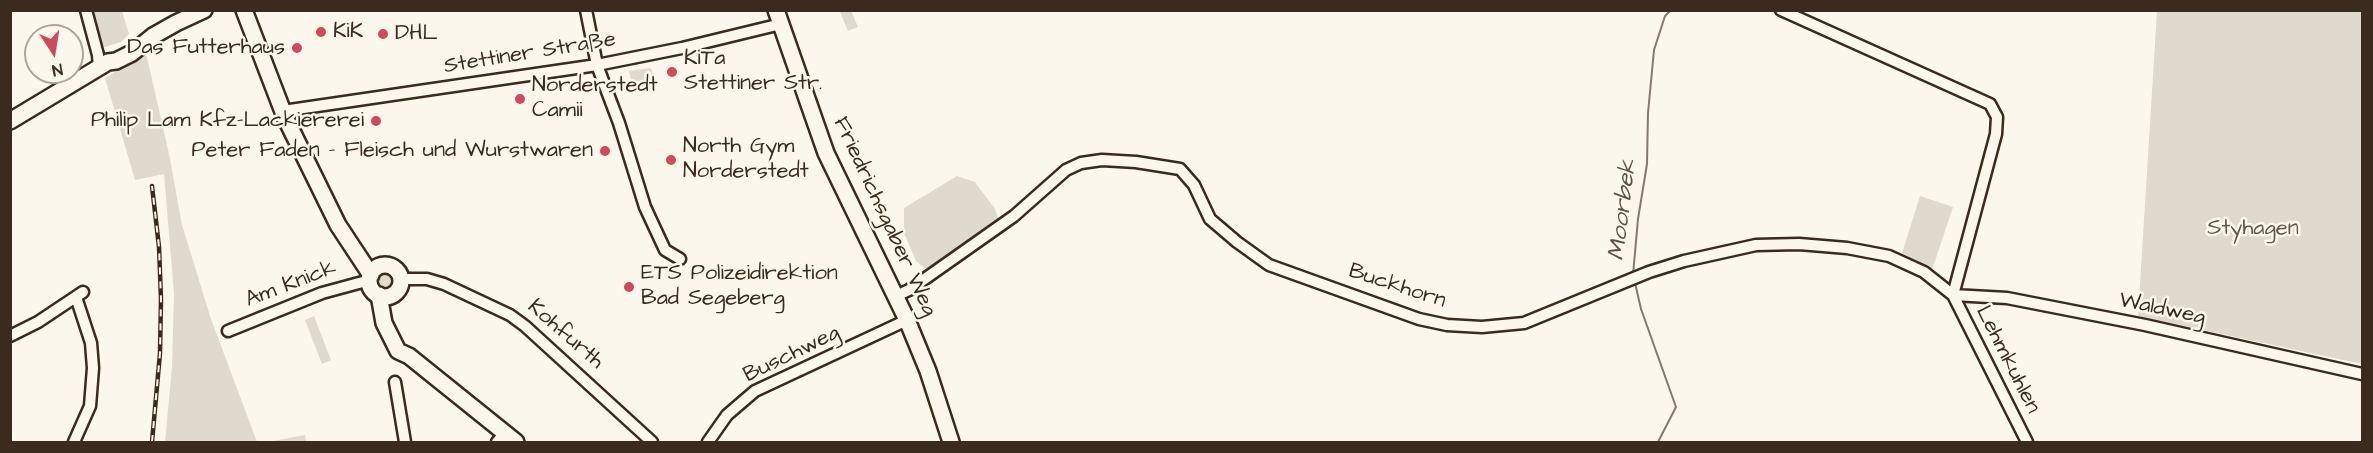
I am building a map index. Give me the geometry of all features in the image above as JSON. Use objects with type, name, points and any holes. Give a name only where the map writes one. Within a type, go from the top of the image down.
[{"type":"street","points":[[86,10],[98,55],[104,65]]},
{"type":"street","points":[[10,121],[104,65],[132,53],[153,36],[189,14],[204,10]]},
{"type":"street","name":"Kohfurth","points":[[244,10],[283,111],[338,225],[357,252],[367,256],[373,274],[372,289],[383,296]]},
{"type":"street","points":[[586,10],[597,65],[619,123],[645,207],[665,250],[680,259]]},
{"type":"street","points":[[1781,10],[1990,104],[1997,117],[1996,134],[1953,295]]},
{"type":"street","name":"Stettiner Straße","points":[[283,111],[597,65],[682,48],[779,17]]},
{"type":"street","name":"Friedrichsgaber Weg","points":[[779,17],[826,153],[908,320],[928,371],[951,442]]},
{"type":"street","name":"Buckhorn","points":[[896,296],[909,290],[1014,216],[1066,170],[1081,163],[1102,160],[1136,162],[1180,169],[1194,185],[1210,219],[1269,265],[1430,322],[1482,327],[1524,323],[1684,261],[1746,248],[1799,244],[1847,248],[1890,256],[1924,272],[1953,295]]},
{"type":"street","name":"Kohfurth","points":[[373,274],[388,266],[394,268],[400,279],[427,279],[444,284],[510,315],[525,326],[652,442]]},
{"type":"street","name":"Am Knick","points":[[228,331],[373,274]]},
{"type":"street","points":[[400,279],[397,291],[383,296],[384,323],[398,351],[409,356],[506,439]]},
{"type":"street","points":[[10,336],[38,322],[79,294],[91,344],[93,368],[90,406],[74,442]]},
{"type":"street","name":"Waldweg","points":[[1953,295],[2007,298],[2145,325],[2362,374]]},
{"type":"street","name":"Lehmkuhlen","points":[[1953,295],[2027,442]]},
{"type":"street","name":"Buschweg","points":[[708,442],[727,415],[755,390],[908,320]]},
{"type":"street","points":[[395,382],[405,442]]},
{"type":"green space","points":[[91,11],[122,11],[129,34],[121,42],[105,47],[99,42]]},
{"type":"green space","points":[[851,11],[858,27],[848,31],[840,12]]},
{"type":"green space","name":"Styhagen","points":[[2157,11],[2362,11],[2362,364],[2138,316]]},
{"type":"green space","points":[[146,53],[169,154],[182,225],[211,319],[257,442],[165,442],[172,367],[174,294],[164,174],[135,180],[105,78]]},
{"type":"green space","points":[[651,68],[654,79],[632,84],[629,71]]},
{"type":"green space","points":[[957,176],[975,182],[995,209],[999,221],[934,268],[924,268],[916,261],[904,233],[904,208]]},
{"type":"green space","points":[[1920,196],[1953,207],[1932,270],[1902,253]]},
{"type":"green space","points":[[380,272],[388,272],[393,277],[391,288],[380,290],[375,285],[375,277]]},
{"type":"green space","points":[[314,316],[331,360],[322,364],[305,320]]},
{"type":"green space","points":[[305,435],[306,442],[267,442]]},
{"type":"waterway","name":"Moorbek","points":[[1633,275],[1638,219],[1647,164],[1648,113],[1654,50],[1665,16],[1671,10]]},
{"type":"waterway","name":"Moorbek","points":[[1635,283],[1641,309],[1676,407],[1658,442]]},
{"type":"railway","points":[[152,186],[159,247],[161,299],[160,353],[152,442]]},
{"type":"place","name":"KiK","points":[[321,32]]},
{"type":"place","name":"DHL","points":[[383,34]]},
{"type":"place","name":"Das Futterhaus","points":[[297,48]]},
{"type":"place","name":"KiTa Stettiner Str.","points":[[672,72]]},
{"type":"place","name":"Norderstedt Camii","points":[[520,99]]},
{"type":"place","name":"Philip Lam Kfz-Lackiererei","points":[[376,121]]},
{"type":"place","name":"Peter Faden - Fleisch und Wurstwaren","points":[[605,151]]},
{"type":"place","name":"North Gym Norderstedt","points":[[671,160]]},
{"type":"place","name":"ETS Polizeidirektion Bad Segeberg","points":[[629,287]]}]
